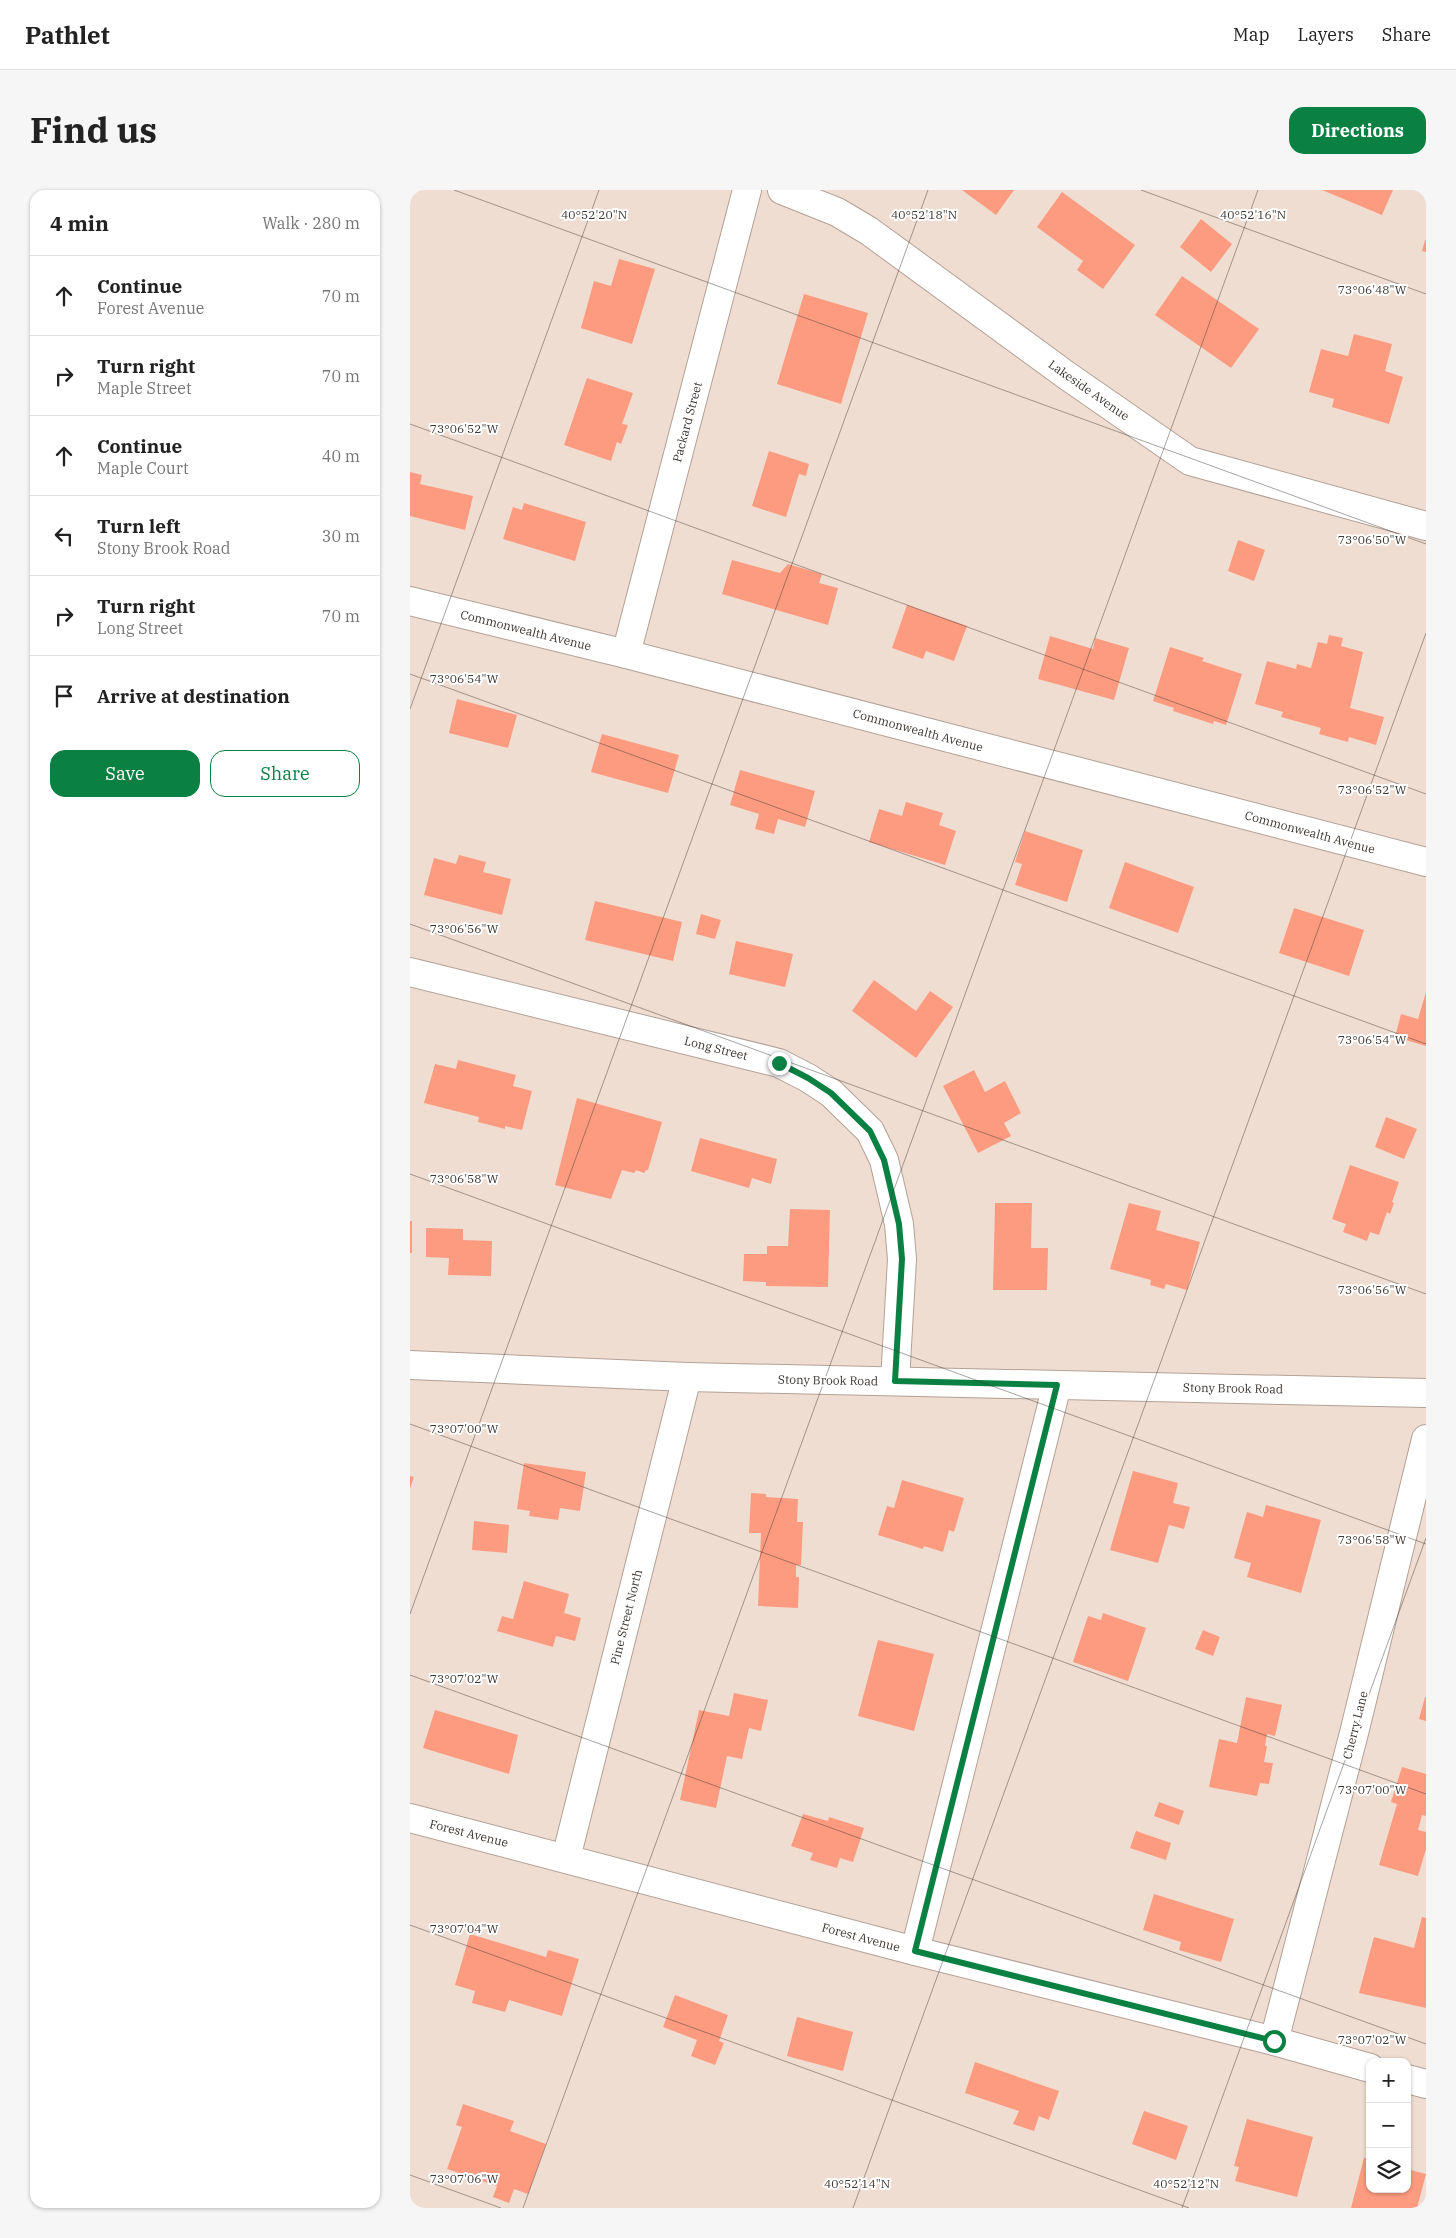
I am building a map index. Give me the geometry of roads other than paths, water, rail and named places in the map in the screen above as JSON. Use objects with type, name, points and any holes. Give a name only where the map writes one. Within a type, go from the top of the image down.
[{"type":"street","name":"Packard Street","points":[[626,654],[747,190]]},
{"type":"street","name":"Lakeside Avenue","points":[[782,190],[837,212],[869,231],[1066,375],[1190,461],[1426,526]]},
{"type":"street","name":"Commonwealth Avenue","points":[[410,601],[626,654],[1426,862]]},
{"type":"street","name":"Long Street","points":[[410,972],[779,1063],[831,1093],[870,1131],[884,1160],[899,1224],[902,1259],[895,1381]]},
{"type":"street","name":"Stony Brook Road","points":[[410,1365],[687,1377],[1426,1393]]},
{"type":"street","name":"Pine Street North","points":[[566,1858],[687,1377]]},
{"type":"street","points":[[915,1951],[1057,1385]]},
{"type":"street","name":"Cherry Lane","points":[[1274,2041],[1354,1733],[1426,1439]]},
{"type":"street","name":"Forest Avenue","points":[[410,1818],[915,1951],[1274,2041],[1366,2067]]},
{"type":"street","points":[[1411,2080],[1426,2084]]}]
